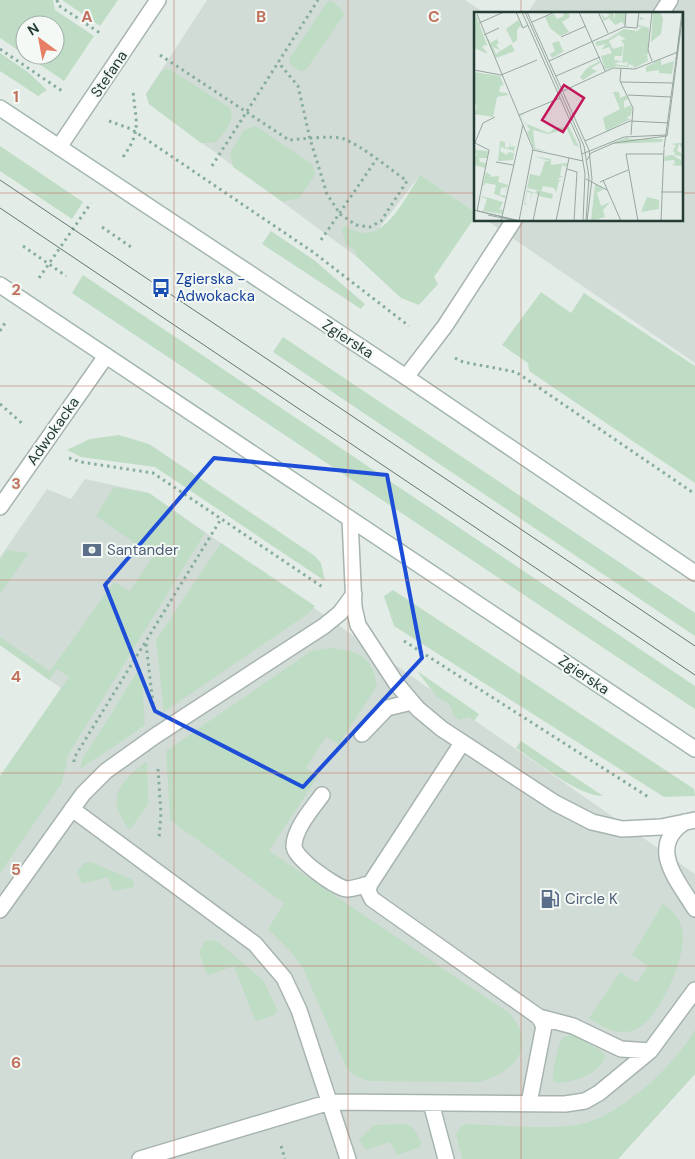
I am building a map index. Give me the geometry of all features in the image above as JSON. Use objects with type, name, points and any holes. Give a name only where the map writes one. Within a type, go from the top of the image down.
[{"type":"main road","name":"Stefana","points":[[59,148],[158,0]]},
{"type":"main road","points":[[662,12],[670,0]]},
{"type":"main road","name":"Zgierska","points":[[0,108],[406,377],[695,573]]},
{"type":"main road","points":[[406,377],[431,344],[513,221]]},
{"type":"main road","name":"Zgierska","points":[[0,285],[695,749]]},
{"type":"main road","name":"Adwokacka","points":[[0,507],[106,356]]},
{"type":"main road","points":[[350,519],[351,599],[358,625],[396,683],[412,702],[442,729],[555,803],[592,822],[622,830],[661,827],[688,821]]},
{"type":"main road","points":[[0,910],[83,794],[106,771],[137,748],[324,626],[351,599]]},
{"type":"main road","points":[[362,734],[387,708],[412,702]]},
{"type":"main road","points":[[462,743],[370,884],[368,891],[372,899],[539,1017],[573,1026],[621,1049],[650,1051]]},
{"type":"main road","points":[[322,795],[295,836],[293,848],[298,857],[338,886],[348,889],[370,884]]},
{"type":"main road","points":[[72,809],[237,929],[276,966],[292,993],[348,1159]]},
{"type":"main road","points":[[688,821],[671,834],[667,855],[669,866],[695,909]]},
{"type":"main road","points":[[140,1159],[330,1102],[565,1104],[585,1101],[599,1093],[650,1051],[695,990]]},
{"type":"main road","points":[[529,1103],[544,1026],[539,1017]]},
{"type":"main road","points":[[431,1103],[446,1159]]},
{"type":"path","points":[[57,0],[58,4],[103,35]]},
{"type":"path","points":[[212,166],[245,111],[318,0]]},
{"type":"path","points":[[0,48],[104,119],[131,129],[313,252],[431,344],[463,362],[516,372],[695,494]]},
{"type":"path","points":[[160,55],[289,140],[310,139],[343,138],[407,181],[381,221],[370,227],[356,225],[340,214],[326,194],[310,139],[298,86],[278,62]]},
{"type":"path","points":[[321,240],[376,160]]},
{"type":"path","points":[[102,227],[134,249]]},
{"type":"path","points":[[23,246],[66,276]]},
{"type":"path","points":[[66,456],[81,462],[153,473],[221,519],[351,599]]},
{"type":"path","points":[[83,794],[74,772],[74,758],[221,519]]},
{"type":"path","points":[[400,638],[688,821]]},
{"type":"path","points":[[146,643],[153,710]]},
{"type":"path","points":[[157,871],[161,814],[158,762]]},
{"type":"highlighted area","points":[[214,458],[387,475],[422,658],[303,787],[155,711],[105,585]]},
{"type":"shaded area","points":[[207,0],[465,0],[483,12],[474,12],[474,211],[420,175],[357,257],[149,104],[146,94]]},
{"type":"shaded area","points":[[536,0],[695,0],[695,363],[487,221],[682,221],[682,12],[528,12]]},
{"type":"shaded area","points":[[85,479],[149,493],[695,874],[695,1074],[618,1159],[0,1159],[0,777],[61,688],[0,645],[0,557],[47,489],[71,499]]},
{"type":"green space","points":[[0,0],[53,0],[55,10],[62,15],[15,15],[15,48],[0,38]]},
{"type":"green space","points":[[62,0],[118,0],[100,26]]},
{"type":"green space","points":[[332,1],[342,10],[344,15],[306,70],[300,71],[291,65],[289,59],[327,2]]},
{"type":"green space","points":[[65,17],[94,36],[64,81],[41,65],[65,65]]},
{"type":"green space","points":[[0,53],[15,65],[28,72],[47,90],[38,96],[0,71]]},
{"type":"green space","points":[[165,69],[171,70],[230,108],[230,122],[216,142],[201,143],[149,104],[146,94],[160,73]]},
{"type":"green space","points":[[256,126],[313,165],[315,175],[299,198],[283,202],[233,167],[230,153],[244,130]]},
{"type":"green space","points":[[0,146],[83,202],[72,219],[0,171]]},
{"type":"green space","points":[[420,175],[474,211],[474,218],[434,277],[438,284],[419,305],[401,298],[357,257],[356,251],[346,245],[342,230],[345,225],[358,232],[370,232],[380,228],[399,209]]},
{"type":"green space","points":[[271,231],[314,260],[365,304],[361,309],[262,244]]},
{"type":"green space","points":[[83,275],[695,686],[695,709],[72,293]]},
{"type":"green space","points":[[541,292],[571,313],[584,293],[695,366],[695,483],[529,371],[528,363],[502,345]]},
{"type":"green space","points":[[283,337],[695,613],[695,636],[273,352]]},
{"type":"green space","points":[[119,435],[149,444],[315,556],[321,563],[325,581],[155,467],[81,457],[67,450],[90,439]]},
{"type":"green space","points":[[114,487],[149,493],[205,533],[68,755],[62,783],[0,873],[0,776],[69,677],[57,669],[49,680],[0,645],[0,637],[50,671],[114,582],[130,591],[153,556],[96,516]]},
{"type":"green space","points":[[221,543],[315,606],[309,613],[164,712],[156,640]]},
{"type":"green space","points":[[7,550],[29,553],[0,594],[0,560]]},
{"type":"green space","points":[[393,590],[694,789],[695,796],[664,797],[394,626],[384,596]]},
{"type":"green space","points":[[330,648],[362,656],[372,668],[377,686],[339,744],[326,737],[306,768],[318,776],[269,851],[509,1013],[518,1025],[522,1036],[522,1047],[512,1065],[492,1078],[479,1082],[367,1081],[352,1074],[346,1067],[304,970],[290,951],[268,929],[284,903],[170,820],[166,751],[311,651]]},
{"type":"green space","points":[[141,666],[145,725],[80,769],[82,760]]},
{"type":"green space","points":[[417,671],[479,714],[474,721],[469,717],[460,720],[454,716],[450,705],[436,696]]},
{"type":"green space","points":[[521,741],[603,796],[593,795],[570,785],[546,769],[516,748]]},
{"type":"green space","points":[[147,761],[148,804],[130,830],[118,809],[118,792],[129,776]]},
{"type":"green space","points":[[91,862],[131,879],[134,882],[134,887],[113,891],[108,877],[82,884],[77,872],[84,863]]},
{"type":"green space","points":[[663,904],[677,917],[683,936],[679,960],[668,990],[660,1004],[642,1026],[626,1032],[614,1031],[604,1027],[589,1018],[620,972],[637,983],[648,966],[632,955]]},
{"type":"green space","points":[[205,941],[218,942],[263,980],[277,1009],[276,1014],[258,1021],[254,1018],[234,966],[209,975],[206,973],[199,952]]},
{"type":"green space","points":[[695,1030],[695,1074],[618,1159],[462,1159],[456,1134],[460,1127],[467,1124],[560,1127],[586,1123],[601,1117],[633,1098],[648,1085],[675,1058]]},
{"type":"green space","points":[[569,1035],[574,1035],[601,1051],[605,1056],[598,1068],[586,1076],[558,1083],[553,1081],[556,1056],[561,1040]]},
{"type":"green space","points":[[407,1124],[417,1135],[421,1143],[420,1147],[397,1155],[390,1142],[366,1150],[359,1140],[374,1125]]},
{"type":"tram line","points":[[0,180],[695,646]]},
{"type":"tram line","points":[[0,208],[695,675]]},
{"type":"place","name":"Zgierska - Adwokacka","points":[[161,288]]},
{"type":"place","name":"Santander","points":[[92,550]]},
{"type":"place","name":"Circle K","points":[[550,899]]}]
